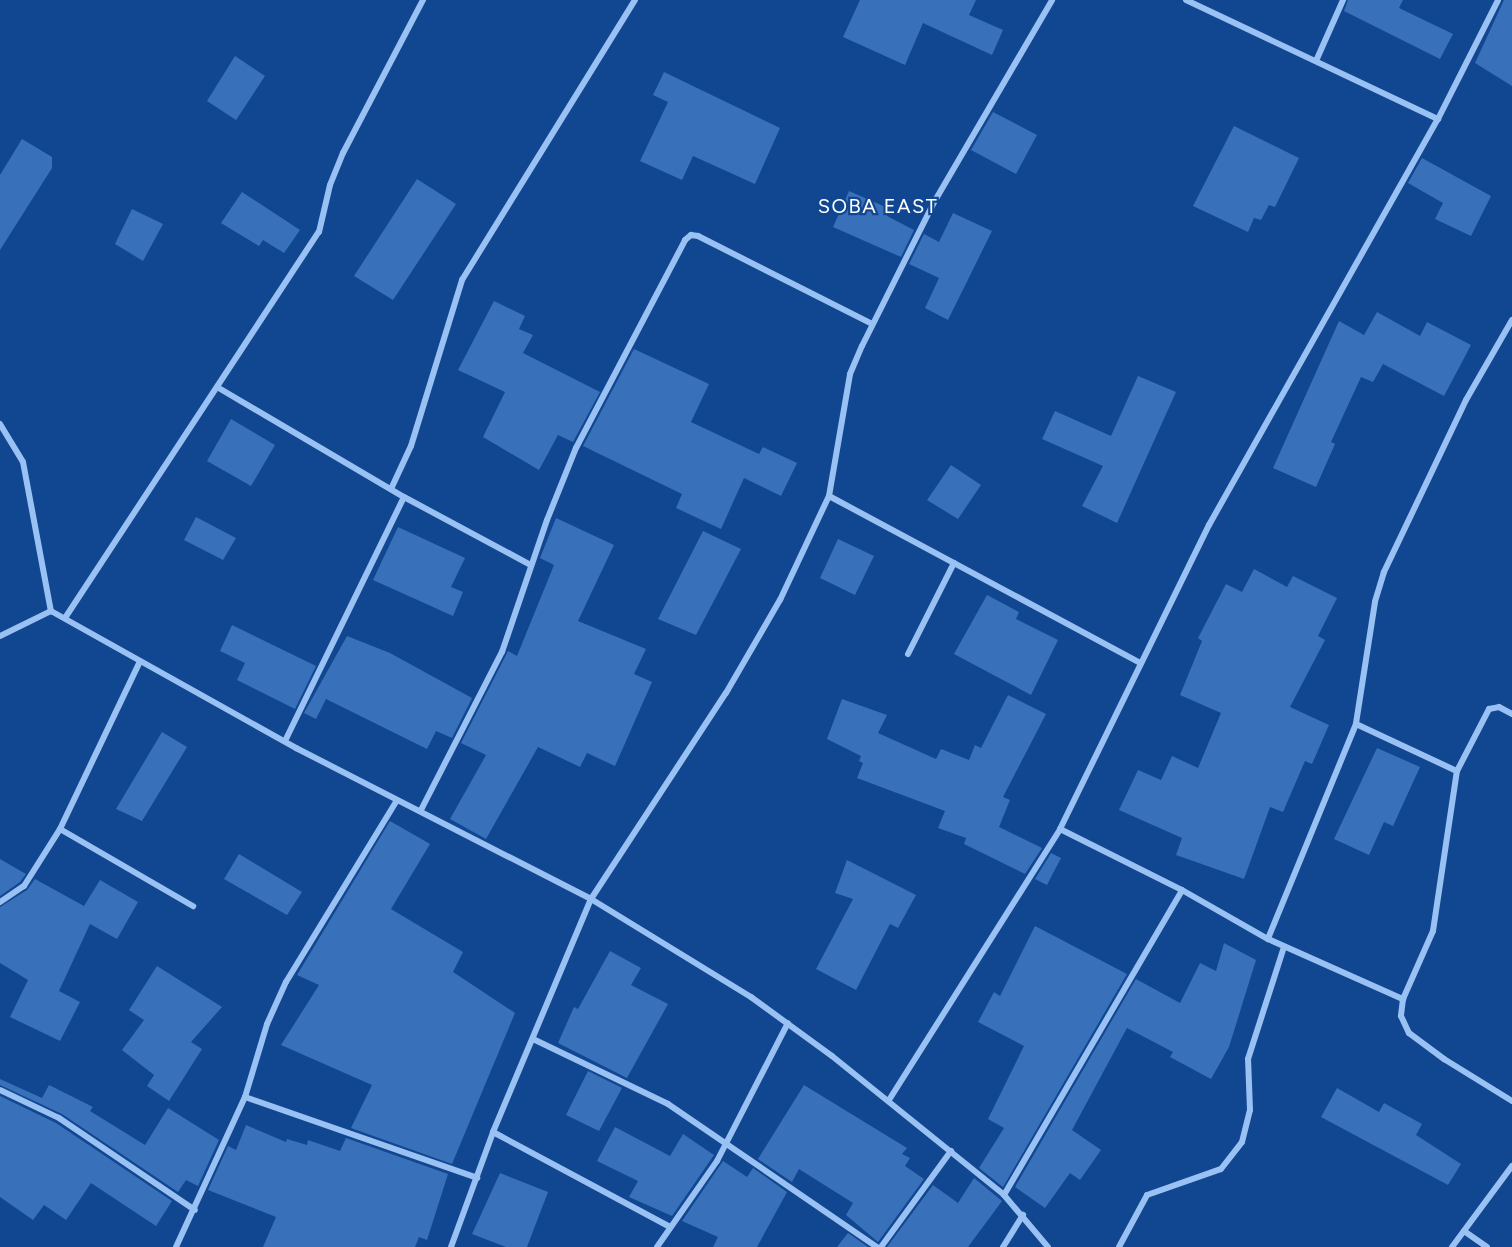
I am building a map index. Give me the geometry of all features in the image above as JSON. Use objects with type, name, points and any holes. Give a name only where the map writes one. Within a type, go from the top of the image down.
[{"type":"street","points":[[64,618],[319,232],[330,185],[343,153],[423,0]]},
{"type":"street","points":[[391,489],[411,446],[462,280],[635,0]]},
{"type":"street","points":[[451,1247],[493,1132],[591,899],[756,642],[812,537],[829,496],[850,374],[872,324],[933,204],[1052,0]]},
{"type":"street","points":[[1186,0],[1438,119]]},
{"type":"street","points":[[1316,61],[1343,0]]},
{"type":"street","points":[[889,1100],[1060,829],[1140,663],[1262,428],[1438,119],[1498,0]]},
{"type":"street","points":[[421,810],[502,652],[531,565],[576,448],[691,235],[872,324]]},
{"type":"street","points":[[1268,939],[1356,724],[1375,602],[1384,572],[1461,410],[1512,320]]},
{"type":"street","points":[[217,387],[404,497],[531,565]]},
{"type":"street","points":[[0,424],[23,462],[51,611]]},
{"type":"street","points":[[829,496],[1140,663]]},
{"type":"street","points":[[285,741],[404,497]]},
{"type":"street","points":[[908,654],[954,563]]},
{"type":"street","points":[[51,611],[285,741],[591,899],[788,1023],[889,1100],[1004,1196],[1023,1215],[1048,1247]]},
{"type":"street","points":[[0,636],[51,611]]},
{"type":"street","points":[[0,902],[24,886],[60,829],[140,661]]},
{"type":"street","points":[[1512,714],[1499,707],[1489,709],[1457,771],[1433,931],[1403,999],[1401,1016],[1409,1033],[1435,1054],[1512,1101]]},
{"type":"street","points":[[1356,724],[1457,771]]},
{"type":"street","points":[[176,1247],[245,1097],[267,1024],[286,982],[397,800]]},
{"type":"street","points":[[60,829],[193,906]]},
{"type":"street","points":[[1060,829],[1182,890],[1284,947],[1403,999]]},
{"type":"street","points":[[1004,1196],[1182,890]]},
{"type":"street","points":[[1119,1247],[1147,1195],[1221,1169],[1242,1142],[1250,1110],[1248,1059],[1284,947]]},
{"type":"street","points":[[657,1247],[709,1174],[788,1023]]},
{"type":"street","points":[[533,1039],[668,1104],[879,1247],[951,1151]]},
{"type":"street","points":[[0,1090],[59,1118],[195,1210]]},
{"type":"street","points":[[245,1097],[477,1178]]},
{"type":"street","points":[[493,1132],[670,1227]]},
{"type":"street","points":[[1452,1247],[1512,1166]]},
{"type":"street","points":[[1003,1247],[1023,1215]]},
{"type":"street","points":[[1464,1231],[1487,1247]]},
{"type":"building","points":[[860,0],[976,0],[969,15],[1003,30],[992,55],[923,23],[905,65],[843,37]]},
{"type":"building","points":[[1348,0],[1403,0],[1399,8],[1453,34],[1440,59],[1344,11]]},
{"type":"building","points":[[1504,0],[1512,0],[1512,86],[1475,63]]},
{"type":"building","points":[[235,56],[265,76],[236,120],[207,101]]},
{"type":"building","points":[[664,72],[780,128],[755,184],[693,156],[682,180],[640,161],[668,102],[653,95]]},
{"type":"building","points":[[993,112],[1037,135],[1016,174],[971,150]]},
{"type":"building","points":[[1234,126],[1299,158],[1275,207],[1269,205],[1261,220],[1254,218],[1248,232],[1193,206]]},
{"type":"building","points":[[22,139],[52,157],[52,168],[0,250],[0,175]]},
{"type":"building","points":[[1422,158],[1491,196],[1471,236],[1435,219],[1443,203],[1408,183]]},
{"type":"building","points":[[417,179],[456,204],[393,300],[354,276]]},
{"type":"building","points":[[849,191],[890,209],[887,216],[914,230],[901,257],[833,227]]},
{"type":"building","points":[[242,192],[300,230],[284,253],[263,240],[259,246],[221,223]]},
{"type":"building","points":[[132,209],[163,224],[143,261],[115,244]]},
{"type":"building","points":[[953,213],[992,231],[948,320],[925,308],[939,278],[909,264],[924,234],[939,242]]},
{"type":"building","points":[[494,301],[525,316],[519,329],[533,335],[523,353],[600,392],[573,442],[558,435],[539,470],[483,437],[505,392],[458,370]]},
{"type":"building","points":[[1377,312],[1420,336],[1427,322],[1471,345],[1444,396],[1383,364],[1373,382],[1361,377],[1331,442],[1335,444],[1316,487],[1273,468],[1339,321],[1364,335]]},
{"type":"building","points":[[634,349],[709,384],[691,422],[759,454],[763,447],[797,463],[781,496],[744,478],[721,529],[676,508],[682,494],[583,446]]},
{"type":"building","points":[[1138,376],[1176,392],[1117,523],[1082,506],[1103,466],[1042,439],[1055,411],[1111,436]]},
{"type":"building","points":[[231,419],[275,445],[251,486],[207,461]]},
{"type":"building","points":[[951,465],[981,485],[958,519],[927,500]]},
{"type":"building","points":[[196,517],[236,538],[223,560],[184,540]]},
{"type":"building","points":[[556,518],[614,545],[578,621],[646,649],[634,674],[652,682],[615,766],[587,753],[580,767],[538,747],[486,839],[450,819],[486,755],[461,743],[508,651],[517,656],[554,565],[540,558]]},
{"type":"building","points":[[398,527],[465,558],[451,587],[463,592],[453,616],[373,580]]},
{"type":"building","points":[[703,531],[741,549],[696,635],[658,619]]},
{"type":"building","points":[[838,539],[874,556],[855,595],[820,578]]},
{"type":"building","points":[[1254,569],[1287,587],[1293,576],[1337,598],[1318,636],[1325,640],[1290,707],[1329,725],[1312,764],[1305,761],[1283,812],[1270,807],[1244,879],[1176,855],[1182,838],[1119,810],[1138,770],[1161,780],[1172,756],[1198,768],[1221,713],[1180,695],[1202,641],[1198,638],[1226,584],[1242,592]]},
{"type":"building","points":[[987,595],[1019,612],[1016,619],[1058,640],[1031,695],[954,654]]},
{"type":"building","points":[[232,625],[316,666],[295,709],[237,680],[245,663],[220,651]]},
{"type":"building","points":[[347,636],[390,653],[472,698],[452,738],[436,731],[427,749],[326,699],[316,719],[304,713]]},
{"type":"building","points":[[1008,695],[1046,714],[1003,797],[1010,800],[999,827],[1042,848],[1025,874],[964,844],[966,838],[938,828],[945,811],[857,778],[863,763],[859,761],[861,756],[827,739],[842,699],[887,715],[878,733],[936,759],[941,749],[969,760],[975,745],[981,748]]},
{"type":"building","points":[[162,732],[187,747],[142,821],[116,809]]},
{"type":"building","points":[[1377,748],[1420,767],[1393,826],[1384,822],[1369,855],[1334,839]]},
{"type":"building","points":[[390,821],[430,844],[391,909],[463,952],[453,972],[515,1013],[452,1164],[351,1128],[372,1085],[281,1045],[319,985],[297,975]]},
{"type":"building","points":[[1051,853],[1061,858],[1047,885],[1035,879]]},
{"type":"building","points":[[239,854],[302,892],[287,915],[224,879]]},
{"type":"building","points":[[0,859],[26,874],[20,882],[0,896]]},
{"type":"building","points":[[847,860],[916,895],[898,928],[890,924],[856,990],[816,969],[853,899],[835,893]]},
{"type":"building","points":[[35,879],[84,906],[100,880],[138,902],[117,939],[90,924],[59,991],[80,1002],[60,1041],[10,1017],[28,980],[0,963],[0,907],[27,890]]},
{"type":"building","points":[[1035,926],[1127,974],[1003,1187],[979,1168],[1004,1128],[988,1119],[1024,1046],[978,1022],[994,992],[1000,996]]},
{"type":"building","points":[[1224,943],[1256,960],[1229,1047],[1211,1079],[1170,1057],[1173,1052],[1127,1028],[1072,1130],[1101,1150],[1080,1180],[1070,1173],[1045,1208],[1015,1187],[1136,979],[1180,1003],[1200,963],[1216,971]]},
{"type":"building","points":[[610,951],[641,968],[631,985],[668,1004],[627,1078],[558,1043],[574,1007],[578,1009]]},
{"type":"building","points":[[157,966],[222,1007],[191,1042],[202,1049],[169,1101],[147,1086],[154,1075],[122,1050],[144,1020],[129,1010]]},
{"type":"building","points":[[588,1071],[622,1088],[599,1131],[566,1115]]},
{"type":"building","points":[[0,1079],[42,1098],[49,1085],[93,1107],[90,1111],[145,1145],[168,1108],[219,1140],[198,1186],[186,1180],[178,1192],[62,1114],[0,1085]]},
{"type":"building","points":[[804,1085],[907,1148],[902,1154],[910,1158],[905,1166],[924,1179],[878,1242],[846,1215],[853,1203],[799,1169],[792,1182],[758,1159]]},
{"type":"building","points":[[1337,1088],[1379,1112],[1384,1103],[1422,1124],[1416,1135],[1461,1164],[1448,1185],[1321,1117]]},
{"type":"building","points":[[0,1096],[56,1123],[172,1201],[156,1226],[91,1183],[66,1220],[44,1205],[33,1220],[0,1197]]},
{"type":"building","points":[[246,1125],[286,1142],[287,1139],[307,1145],[308,1140],[340,1151],[346,1138],[448,1174],[427,1240],[419,1237],[415,1247],[263,1247],[276,1217],[208,1190],[228,1146],[236,1150]]},
{"type":"building","points":[[615,1127],[670,1156],[683,1134],[714,1155],[672,1216],[629,1197],[638,1181],[597,1161]]},
{"type":"building","points":[[723,1161],[747,1177],[753,1168],[787,1192],[757,1247],[713,1247],[718,1237],[682,1221]]},
{"type":"building","points":[[500,1173],[548,1192],[527,1247],[506,1247],[472,1234]]},
{"type":"building","points":[[974,1178],[1002,1201],[968,1247],[887,1247],[933,1185],[958,1203]]},
{"type":"building","points":[[848,1233],[868,1247],[837,1247]]},
{"type":"district","name":"SOBA EAST","points":[[878,206]]}]
